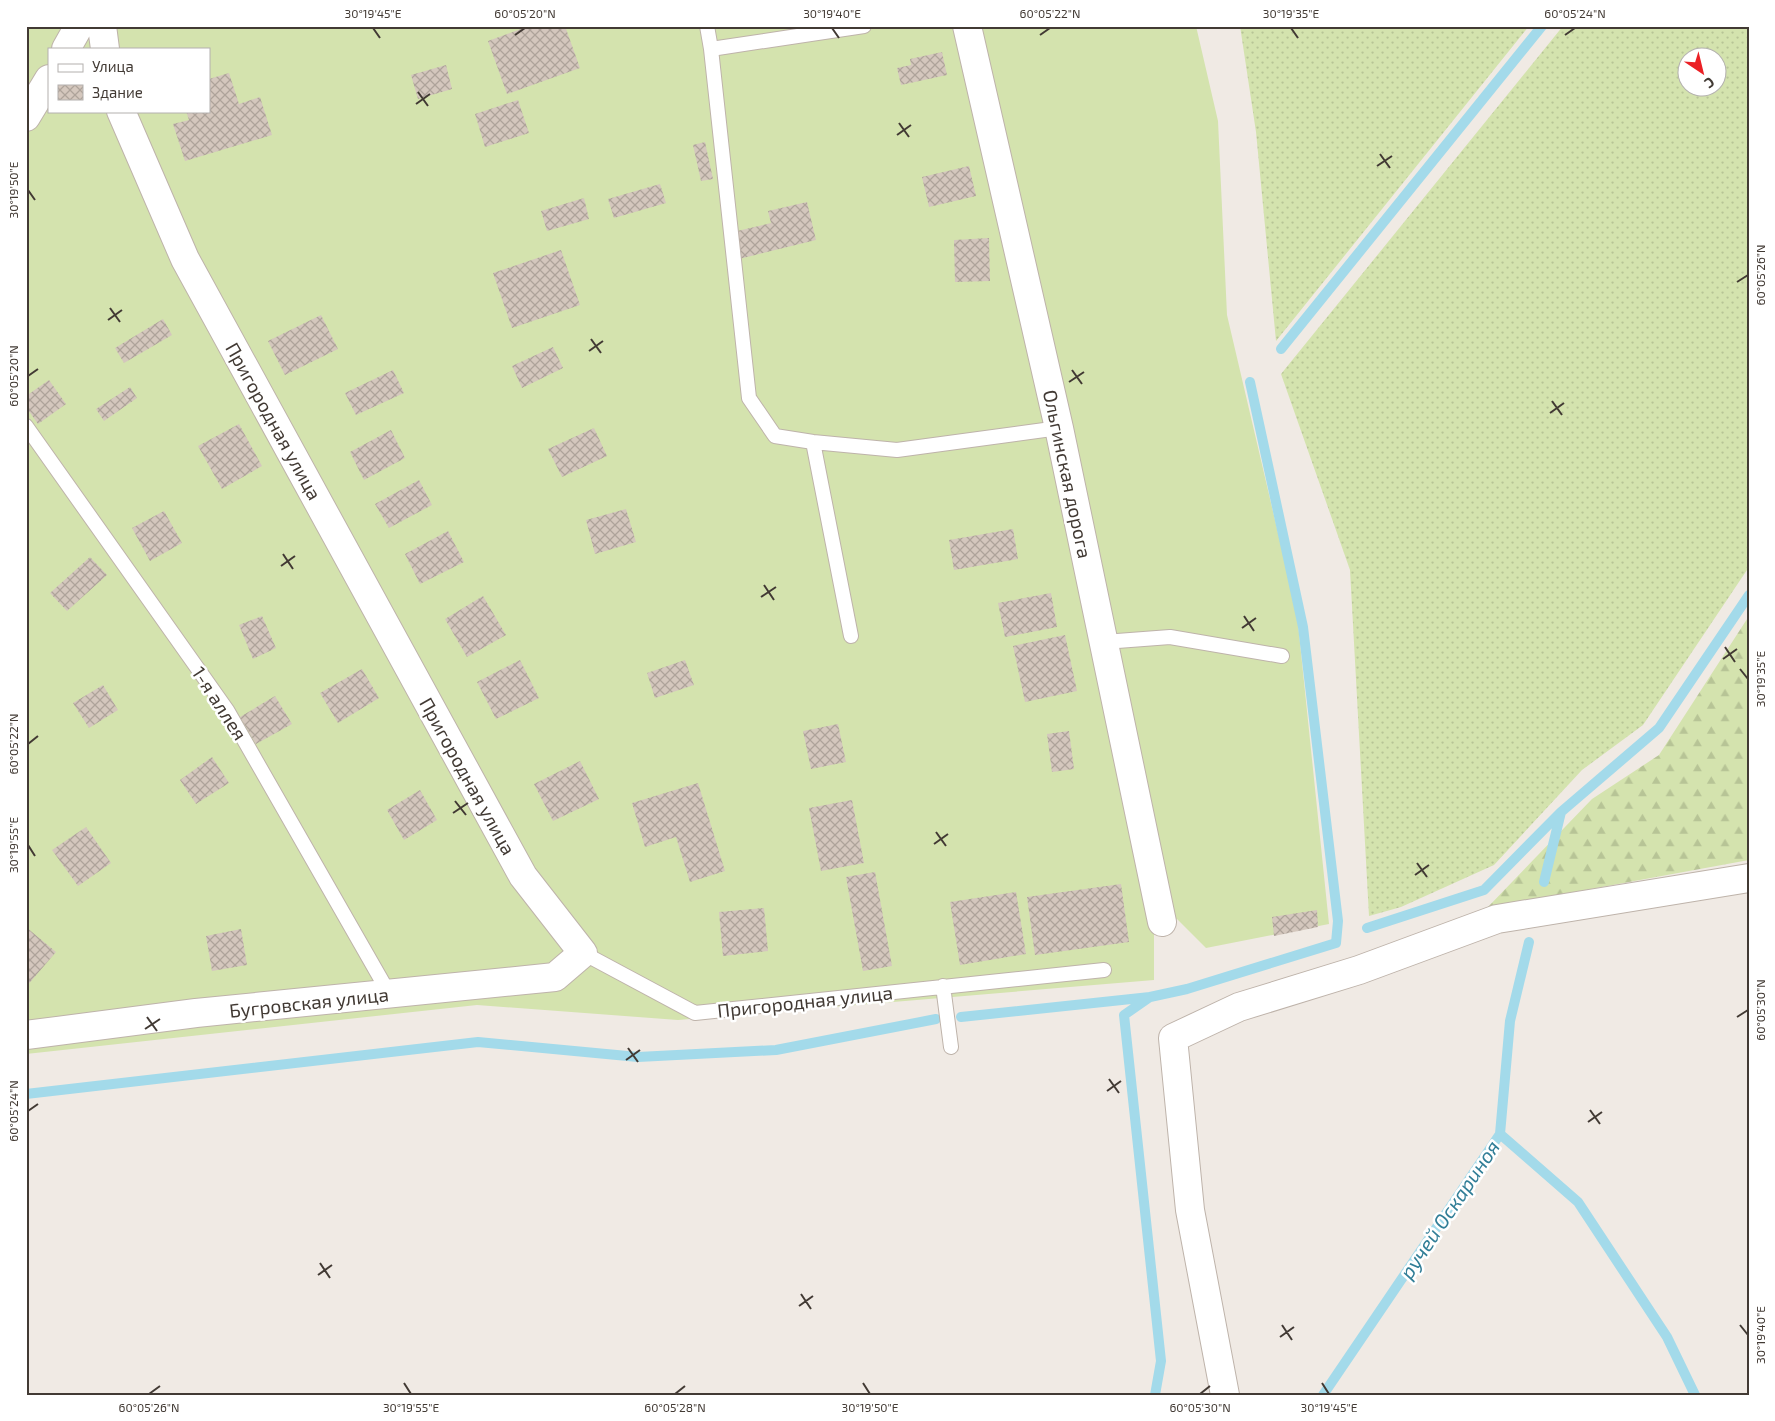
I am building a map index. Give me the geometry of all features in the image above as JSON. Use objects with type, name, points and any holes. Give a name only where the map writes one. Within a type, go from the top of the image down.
[{"type":"street","points":[[67,48],[79,26]]},
{"type":"street","points":[[102,26],[105,48]]},
{"type":"street","name":"Ольгинская дорога","points":[[967,26],[1059,428],[1162,922]]},
{"type":"street","points":[[26,117],[48,80]]},
{"type":"street","name":"Пригородная улица","points":[[121,112],[185,259],[518,867],[583,953]]},
{"type":"street","points":[[1225,1395],[1190,1210],[1173,1038],[1239,1007],[1359,970],[1497,919],[1749,878]]},
{"type":"street","name":"Бугровская улица","points":[[26,1035],[196,1013],[555,977],[583,953]]},
{"type":"lane","points":[[707,26],[749,398],[775,436],[814,442],[897,450],[1059,428]]},
{"type":"lane","points":[[711,49],[864,26]]},
{"type":"lane","name":"1-я аллея","points":[[26,426],[227,710],[390,994]]},
{"type":"lane","points":[[814,442],[851,636]]},
{"type":"lane","points":[[1104,642],[1170,637],[1282,656]]},
{"type":"lane","name":"Пригородная улица","points":[[583,953],[695,1013],[1104,970]]},
{"type":"lane","points":[[943,986],[951,1048]]},
{"type":"green space","points":[[26,26],[1196,26],[1218,121],[1227,315],[1297,614],[1329,924],[1206,948],[1177,919],[1154,924],[1154,980],[678,1020],[477,1005],[26,1054]]},
{"type":"green space","points":[[1240,26],[1529,26],[1276,341],[1256,132]]},
{"type":"green space","points":[[1563,26],[1749,26],[1749,567],[1643,725],[1582,770],[1494,865],[1401,907],[1369,916],[1350,570],[1281,374]]},
{"type":"green space","points":[[1749,616],[1749,860],[1487,908],[1592,799],[1659,755]]},
{"type":"building","points":[[529,26],[565,26],[580,68],[507,94],[488,41]]},
{"type":"building","points":[[942,52],[947,75],[901,85],[897,68],[911,65],[910,59]]},
{"type":"building","points":[[446,65],[452,89],[418,99],[411,75]]},
{"type":"building","points":[[229,73],[239,104],[260,97],[272,135],[185,161],[173,124],[189,120],[186,112],[210,112],[210,79]]},
{"type":"building","points":[[518,100],[529,133],[485,147],[475,114]]},
{"type":"building","points":[[705,142],[713,179],[701,181],[693,145]]},
{"type":"building","points":[[969,166],[976,196],[929,207],[922,177]]},
{"type":"building","points":[[660,184],[666,203],[614,218],[608,199]]},
{"type":"building","points":[[584,198],[589,219],[547,231],[541,211]]},
{"type":"building","points":[[807,202],[816,240],[739,259],[733,232],[771,223],[768,211]]},
{"type":"building","points":[[989,238],[990,281],[955,282],[954,240]]},
{"type":"building","points":[[561,250],[580,305],[512,328],[493,273]]},
{"type":"building","points":[[321,315],[338,349],[285,375],[268,341]]},
{"type":"building","points":[[163,319],[172,335],[124,363],[115,348]]},
{"type":"building","points":[[553,347],[563,368],[522,388],[512,366]]},
{"type":"building","points":[[393,370],[404,393],[356,415],[345,393]]},
{"type":"building","points":[[49,380],[66,404],[38,424],[26,407],[26,396]]},
{"type":"building","points":[[130,387],[137,398],[104,421],[96,409]]},
{"type":"building","points":[[239,424],[262,466],[222,489],[198,446]]},
{"type":"building","points":[[594,428],[607,456],[562,477],[548,449]]},
{"type":"building","points":[[391,430],[405,458],[364,480],[350,452]]},
{"type":"building","points":[[419,480],[432,505],[389,528],[375,504]]},
{"type":"building","points":[[626,509],[636,542],[595,554],[586,520]]},
{"type":"building","points":[[164,511],[182,543],[150,561],[132,528]]},
{"type":"building","points":[[1013,529],[1018,559],[954,570],[949,540]]},
{"type":"building","points":[[448,531],[464,562],[420,584],[405,554]]},
{"type":"building","points":[[90,557],[107,575],[67,611],[50,593]]},
{"type":"building","points":[[1051,593],[1057,627],[1005,637],[998,603]]},
{"type":"building","points":[[483,596],[506,635],[467,657],[445,619]]},
{"type":"building","points":[[262,616],[276,648],[253,659],[239,625]]},
{"type":"building","points":[[1065,635],[1077,691],[1025,702],[1013,646]]},
{"type":"building","points":[[520,660],[539,698],[496,719],[477,682]]},
{"type":"building","points":[[685,660],[694,685],[655,698],[647,673]]},
{"type":"building","points":[[362,669],[379,698],[338,723],[320,693]]},
{"type":"building","points":[[103,685],[118,710],[89,728],[73,703]]},
{"type":"building","points":[[275,696],[292,724],[256,744],[240,717]]},
{"type":"building","points":[[838,724],[846,762],[811,769],[803,731]]},
{"type":"building","points":[[1069,731],[1074,769],[1052,772],[1047,734]]},
{"type":"building","points":[[212,757],[229,783],[196,804],[180,780]]},
{"type":"building","points":[[580,761],[599,799],[553,821],[534,784]]},
{"type":"building","points":[[698,783],[725,871],[690,882],[676,837],[645,847],[632,803]]},
{"type":"building","points":[[420,790],[437,820],[404,840],[387,810]]},
{"type":"building","points":[[852,800],[864,863],[821,871],[809,808]]},
{"type":"building","points":[[86,827],[111,863],[78,886],[52,850]]},
{"type":"building","points":[[875,872],[892,966],[863,971],[846,877]]},
{"type":"building","points":[[1121,884],[1129,942],[1035,955],[1027,897]]},
{"type":"building","points":[[1016,892],[1026,954],[960,965],[950,902]]},
{"type":"building","points":[[764,908],[768,951],[723,956],[719,912]]},
{"type":"building","points":[[1317,910],[1318,927],[1274,936],[1272,917]]},
{"type":"building","points":[[26,927],[56,952],[26,987]]},
{"type":"building","points":[[241,929],[247,965],[212,971],[206,936]]},
{"type":"waterway","points":[[1281,349],[1542,26]]},
{"type":"waterway","points":[[1150,997],[1187,989],[1336,943],[1338,921],[1303,627],[1250,382]]},
{"type":"waterway","name":"ручей Оскариноя","points":[[1561,812],[1659,728],[1749,595]]},
{"type":"waterway","name":"ручей Оскариноя","points":[[1367,928],[1484,890],[1561,812],[1544,882]]},
{"type":"waterway","name":"ручей Оскариноя","points":[[1323,1395],[1500,1134],[1510,1021],[1529,942]]},
{"type":"waterway","points":[[961,1017],[1150,997],[1124,1015],[1161,1361],[1155,1395]]},
{"type":"waterway","points":[[26,1094],[478,1042],[638,1057],[776,1050],[936,1019]]},
{"type":"waterway","points":[[1500,1134],[1578,1202],[1667,1337],[1695,1395]]}]
